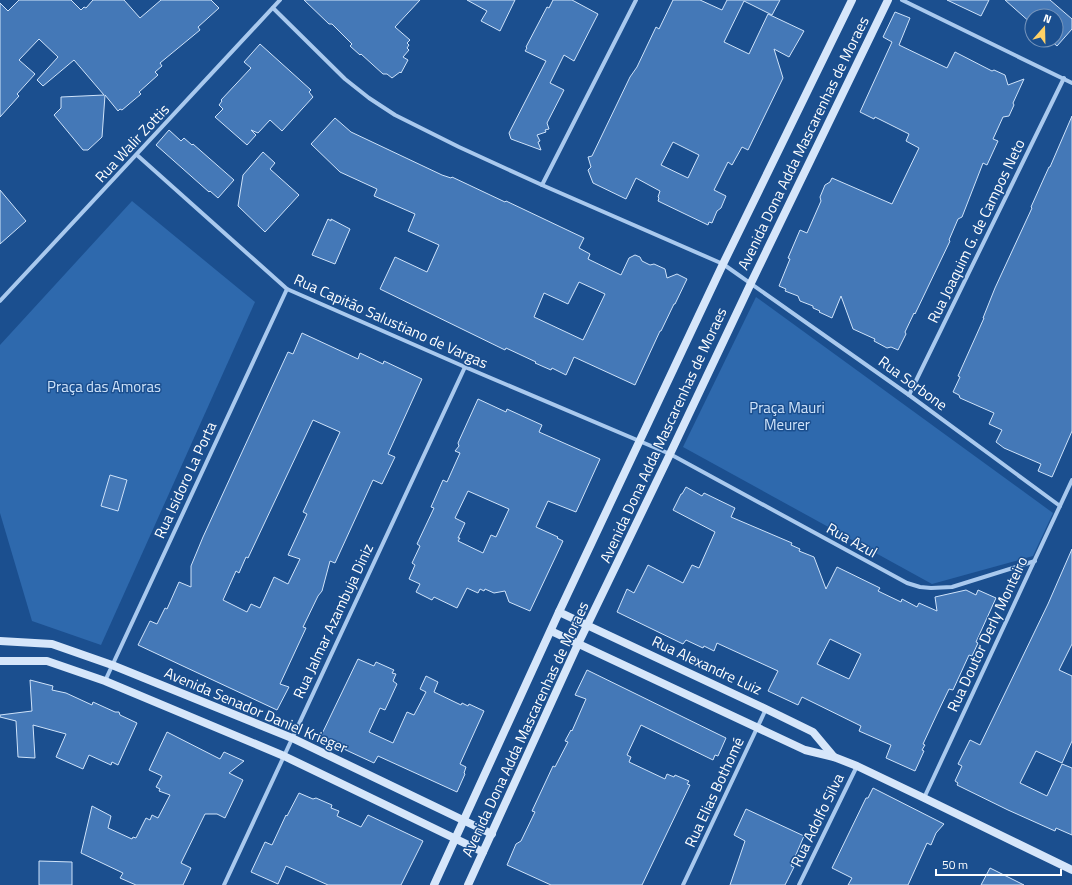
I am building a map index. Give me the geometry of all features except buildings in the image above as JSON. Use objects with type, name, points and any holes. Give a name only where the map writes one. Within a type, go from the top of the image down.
[{"type":"main road","name":"Avenida Dona Adda Mascarenhas de Moraes","points":[[434,885],[559,612],[723,264],[852,0]]},
{"type":"main road","name":"Avenida Dona Adda Mascarenhas de Moraes","points":[[468,885],[578,644],[670,454],[750,283],[888,0]]},
{"type":"main road","name":"Rua Alexandre Luiz","points":[[559,612],[766,708],[813,732],[834,756]]},
{"type":"main road","name":"Rua Alexandre Luiz","points":[[551,631],[805,750],[834,756],[857,766],[1072,870]]},
{"type":"main road","name":"Avenida Senador Daniel Krieger","points":[[0,640],[52,644],[112,665],[292,738],[492,834]]},
{"type":"main road","points":[[0,660],[47,661],[104,681],[284,756],[483,852]]},
{"type":"street","name":"Rua Walir Zottis","points":[[0,301],[280,0]]},
{"type":"street","points":[[542,185],[636,0]]},
{"type":"street","points":[[902,0],[1072,83]]},
{"type":"street","points":[[273,8],[345,79],[369,98],[395,115],[542,185],[723,264],[750,283]]},
{"type":"street","name":"Rua Joaquim G. de Campos Neto","points":[[909,395],[1064,78]]},
{"type":"street","name":"Rua Capitão Salustiano de Vargas","points":[[137,155],[287,289],[464,367],[670,454]]},
{"type":"street","name":"Rua Sorbone","points":[[750,283],[909,395],[1060,506]]},
{"type":"street","name":"Rua Isidoro La Porta","points":[[104,681],[287,289]]},
{"type":"street","name":"Rua Jalmar Azambuja Diniz","points":[[224,885],[464,367]]},
{"type":"street","name":"Rua Azul","points":[[670,454],[907,583],[920,587],[952,587],[1034,561]]},
{"type":"street","name":"Rua Doutor Derly Monteiro","points":[[924,798],[1072,480]]},
{"type":"street","name":"Rua Elias Bothomé","points":[[683,885],[766,708]]},
{"type":"street","name":"Rua Adolfo Silva","points":[[799,885],[857,766]]},
{"type":"green space","name":"Praça das Amoras","points":[[132,201],[255,302],[101,645],[32,621],[0,513],[0,345]]},
{"type":"green space","name":"Praça Mauri Meurer","points":[[756,297],[1053,513],[1033,556],[932,584],[683,447]]}]
